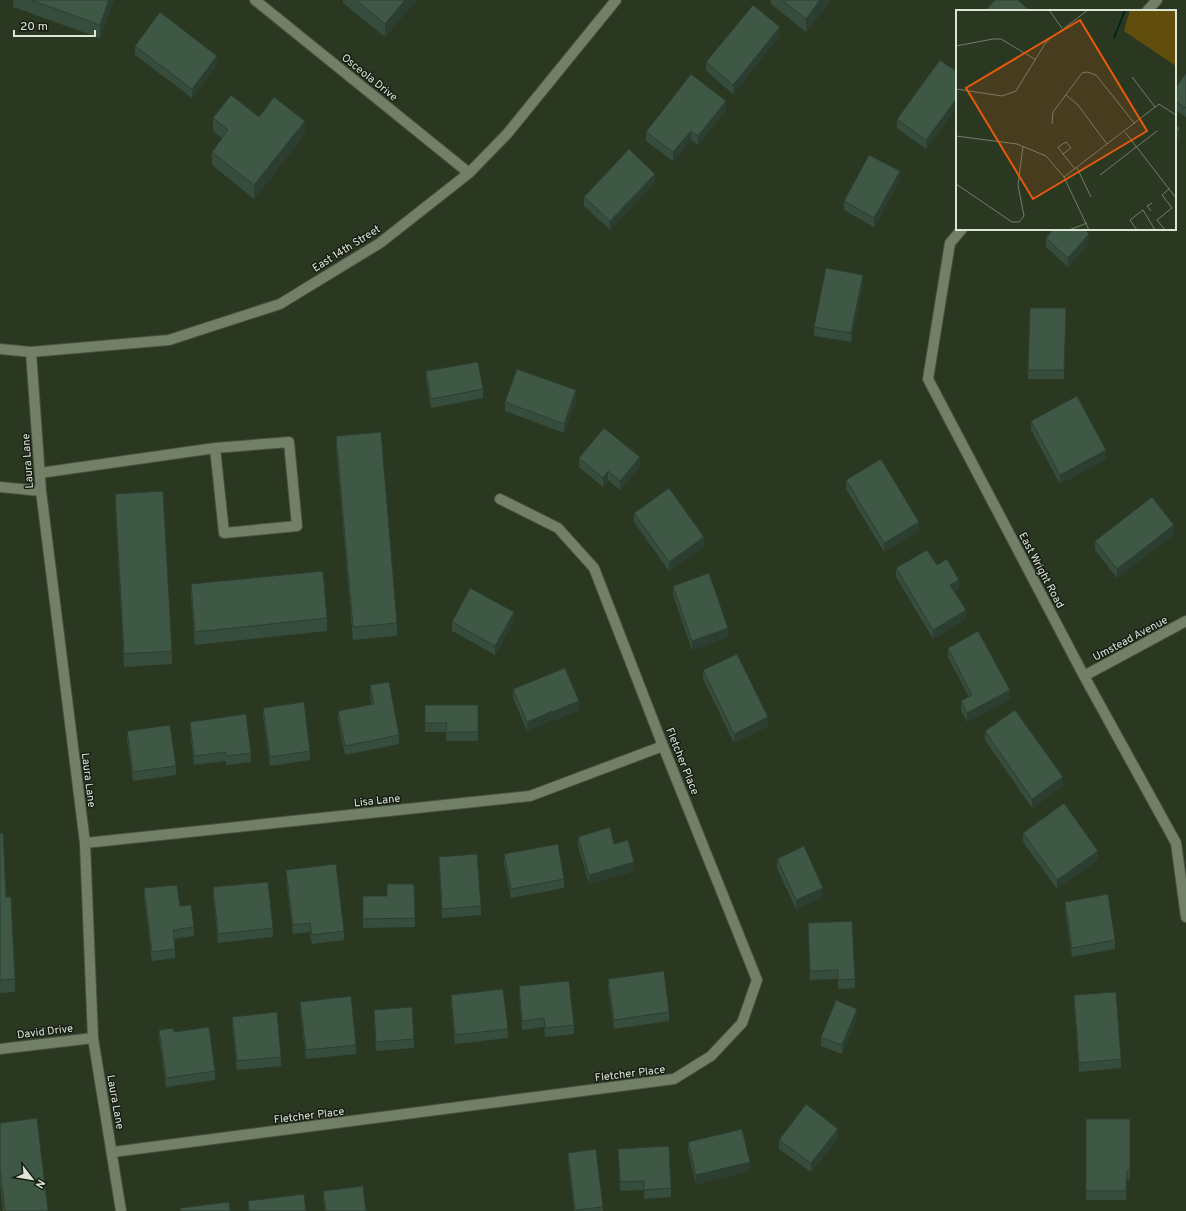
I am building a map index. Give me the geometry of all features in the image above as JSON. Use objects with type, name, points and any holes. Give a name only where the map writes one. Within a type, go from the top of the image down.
[{"type":"street","name":"Osceola Drive","points":[[255,0],[469,173]]},
{"type":"street","name":"East 14th Street","points":[[0,349],[31,352],[169,340],[280,304],[380,243],[469,173],[508,134],[616,0]]},
{"type":"street","points":[[1148,10],[1157,0]]},
{"type":"street","name":"East Wright Road","points":[[961,230],[950,243],[928,378],[1084,676],[1176,843],[1186,917]]},
{"type":"street","name":"Laura Lane","points":[[31,352],[41,491],[85,843],[93,1038],[121,1211]]},
{"type":"street","points":[[40,473],[215,448],[289,442],[297,526],[224,533],[215,448]]},
{"type":"street","points":[[0,487],[41,491]]},
{"type":"street","name":"Fletcher Place","points":[[112,1152],[674,1079],[711,1056],[742,1023],[757,980],[663,746],[594,568],[558,528],[500,499]]},
{"type":"street","name":"Umstead Avenue","points":[[1084,676],[1186,621]]},
{"type":"street","name":"Lisa Lane","points":[[85,843],[530,796],[663,746]]},
{"type":"street","name":"David Drive","points":[[0,1049],[93,1038]]},
{"type":"building","points":[[31,0],[109,0],[100,25]]},
{"type":"building","points":[[356,0],[405,0],[385,24]]},
{"type":"building","points":[[782,0],[820,0],[806,19]]},
{"type":"building","points":[[995,0],[1018,0],[1029,10],[986,10]]},
{"type":"building","points":[[753,5],[780,27],[733,85],[706,62]]},
{"type":"building","points":[[160,12],[217,56],[192,89],[135,46]]},
{"type":"building","points":[[940,60],[956,71],[956,99],[926,140],[897,119]]},
{"type":"building","points":[[1186,73],[1186,108],[1176,102],[1176,88]]},
{"type":"building","points":[[691,74],[726,101],[698,136],[691,131],[673,152],[646,132]]},
{"type":"building","points":[[231,95],[259,117],[274,97],[305,121],[254,185],[212,152],[228,130],[213,118]]},
{"type":"building","points":[[1176,125],[1180,128],[1176,134]]},
{"type":"building","points":[[629,149],[655,174],[610,221],[584,197]]},
{"type":"building","points":[[869,155],[900,171],[874,218],[844,201]]},
{"type":"building","points":[[1052,230],[1085,230],[1089,234],[1068,258],[1046,238]]},
{"type":"building","points":[[826,268],[863,275],[851,333],[814,327]]},
{"type":"building","points":[[1030,308],[1066,308],[1064,370],[1028,370]]},
{"type":"building","points":[[478,362],[483,389],[431,399],[426,371]]},
{"type":"building","points":[[517,369],[576,390],[564,424],[505,402]]},
{"type":"building","points":[[1077,396],[1106,450],[1060,475],[1031,421]]},
{"type":"building","points":[[604,428],[640,457],[620,481],[608,471],[603,478],[579,458]]},
{"type":"building","points":[[381,432],[397,623],[353,627],[336,436]]},
{"type":"building","points":[[881,459],[919,522],[884,543],[846,480]]},
{"type":"building","points":[[669,488],[704,537],[669,562],[634,513]]},
{"type":"building","points":[[163,491],[172,651],[124,654],[115,494]]},
{"type":"building","points":[[1152,497],[1174,525],[1117,569],[1095,541]]},
{"type":"building","points":[[927,550],[937,565],[947,559],[959,580],[950,585],[966,610],[933,630],[896,568]]},
{"type":"building","points":[[323,571],[327,618],[195,632],[191,584]]},
{"type":"building","points":[[709,573],[728,628],[692,641],[673,586]]},
{"type":"building","points":[[470,588],[514,612],[495,646],[452,622]]},
{"type":"building","points":[[978,631],[1010,690],[967,713],[961,701],[972,695],[948,648]]},
{"type":"building","points":[[737,654],[768,717],[734,734],[703,670]]},
{"type":"building","points":[[565,668],[579,701],[527,722],[513,689]]},
{"type":"building","points":[[389,682],[399,735],[345,746],[338,711],[374,704],[370,685]]},
{"type":"building","points":[[304,702],[310,751],[270,757],[263,708]]},
{"type":"building","points":[[425,705],[478,705],[478,732],[446,732],[447,723],[425,723]]},
{"type":"building","points":[[1015,710],[1063,777],[1032,799],[985,731]]},
{"type":"building","points":[[246,714],[251,753],[226,756],[226,752],[194,756],[190,722]]},
{"type":"building","points":[[170,725],[176,766],[133,772],[127,731]]},
{"type":"building","points":[[1064,803],[1098,851],[1057,880],[1023,833]]},
{"type":"building","points":[[610,827],[614,844],[628,840],[634,862],[589,875],[578,837]]},
{"type":"building","points":[[0,833],[3,833],[6,897],[11,897],[15,979],[0,980]]},
{"type":"building","points":[[558,844],[564,879],[511,889],[504,854]]},
{"type":"building","points":[[804,846],[823,888],[796,900],[777,859]]},
{"type":"building","points":[[477,854],[481,906],[442,909],[439,857]]},
{"type":"building","points":[[336,864],[344,931],[312,935],[310,923],[293,925],[286,870]]},
{"type":"building","points":[[268,882],[273,928],[218,934],[213,887]]},
{"type":"building","points":[[387,884],[414,884],[415,918],[363,919],[363,896],[387,896]]},
{"type":"building","points":[[177,885],[180,906],[191,905],[194,927],[173,930],[175,949],[152,952],[144,888]]},
{"type":"building","points":[[1108,894],[1115,940],[1072,948],[1065,902]]},
{"type":"building","points":[[852,921],[855,979],[838,980],[838,970],[810,971],[808,923]]},
{"type":"building","points":[[664,971],[669,1012],[614,1020],[608,979]]},
{"type":"building","points":[[569,981],[574,1025],[545,1028],[544,1018],[522,1021],[519,986]]},
{"type":"building","points":[[503,989],[508,1029],[455,1035],[451,995]]},
{"type":"building","points":[[1116,992],[1121,1059],[1079,1063],[1074,995]]},
{"type":"building","points":[[351,996],[356,1045],[306,1050],[300,1002]]},
{"type":"building","points":[[836,1000],[857,1009],[842,1045],[821,1037]]},
{"type":"building","points":[[412,1007],[414,1039],[376,1042],[374,1010]]},
{"type":"building","points":[[277,1012],[281,1057],[237,1061],[232,1017]]},
{"type":"building","points":[[209,1027],[215,1071],[166,1078],[159,1030],[173,1028],[174,1032]]},
{"type":"building","points":[[806,1104],[838,1129],[811,1163],[779,1140]]},
{"type":"building","points":[[37,1118],[48,1211],[5,1211],[0,1170],[0,1123]]},
{"type":"building","points":[[1086,1119],[1130,1119],[1130,1170],[1127,1171],[1126,1191],[1086,1191]]},
{"type":"building","points":[[742,1129],[750,1162],[696,1175],[688,1142]]},
{"type":"building","points":[[669,1146],[671,1188],[644,1190],[644,1181],[620,1182],[618,1149]]},
{"type":"building","points":[[596,1149],[603,1207],[575,1210],[568,1153]]},
{"type":"building","points":[[363,1186],[366,1211],[326,1211],[323,1191]]},
{"type":"building","points":[[304,1194],[306,1211],[249,1211],[248,1201]]},
{"type":"building","points":[[229,1202],[230,1211],[181,1211],[180,1208]]}]
